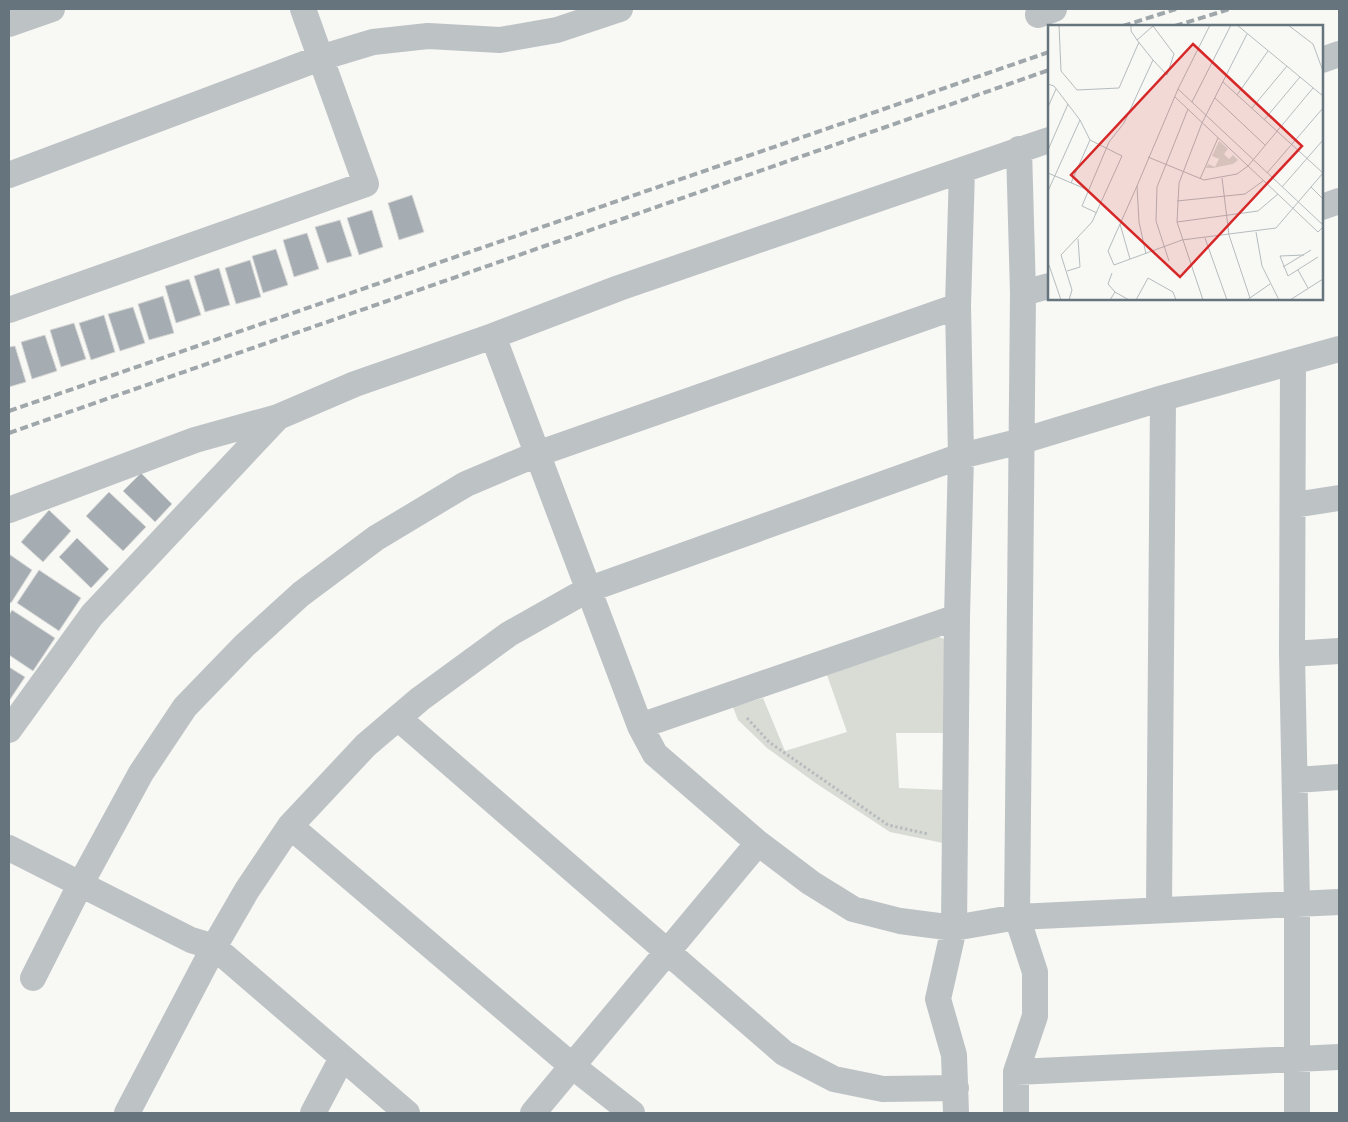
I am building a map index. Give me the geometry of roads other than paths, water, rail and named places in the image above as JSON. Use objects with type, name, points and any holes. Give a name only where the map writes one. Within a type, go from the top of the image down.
[{"type":"street","points":[[9,24],[52,9]]},
{"type":"street","points":[[9,310],[366,184],[303,9]]},
{"type":"street","points":[[9,175],[320,58],[373,42],[428,36],[500,40],[557,30],[620,9]]},
{"type":"street","points":[[1039,9],[1038,15],[1054,9]]},
{"type":"street","points":[[1323,60],[1339,54]]},
{"type":"street","points":[[9,510],[195,440],[278,417],[356,384],[493,336],[619,288],[1048,140]]},
{"type":"street","points":[[1016,1113],[1016,1072],[1035,1016],[1035,972],[1017,917],[1023,293],[1019,149]]},
{"type":"street","points":[[956,1113],[954,1055],[938,999],[954,928],[957,617],[961,456],[958,306],[962,170]]},
{"type":"street","points":[[1323,206],[1339,201]]},
{"type":"street","points":[[1023,293],[1048,286]]},
{"type":"street","points":[[33,978],[80,885],[141,774],[186,707],[245,645],[301,594],[376,538],[466,484],[537,454],[958,306]]},
{"type":"street","points":[[493,336],[587,590],[640,726],[655,754],[758,843],[811,883],[853,908],[900,921],[954,928],[1017,917],[1339,902]]},
{"type":"street","points":[[127,1113],[214,947],[248,890],[290,826],[332,779],[398,718],[470,661],[509,634],[587,590],[961,456],[1022,441],[1163,398],[1339,349]]},
{"type":"street","points":[[1293,363],[1292,654],[1298,903],[1297,1113]]},
{"type":"street","points":[[1159,909],[1163,398]]},
{"type":"street","points":[[9,730],[92,615],[278,417]]},
{"type":"street","points":[[1294,505],[1339,498]]},
{"type":"street","points":[[640,726],[957,617]]},
{"type":"street","points":[[1292,654],[1339,651]]},
{"type":"street","points":[[398,718],[784,1053],[834,1079],[883,1089],[956,1088]]},
{"type":"street","points":[[1296,780],[1339,777]]},
{"type":"street","points":[[290,826],[571,1065],[632,1113]]},
{"type":"street","points":[[533,1113],[571,1065],[758,843]]},
{"type":"street","points":[[9,848],[190,940],[214,947],[407,1113]]},
{"type":"street","points":[[1016,1072],[1339,1057]]},
{"type":"street","points":[[314,1113],[342,1058]]},
{"type":"railway","points":[[1126,25],[1176,9]]},
{"type":"railway","points":[[1178,25],[1230,9]]},
{"type":"railway","points":[[9,411],[1048,52]]},
{"type":"railway","points":[[9,433],[1048,70]]}]
